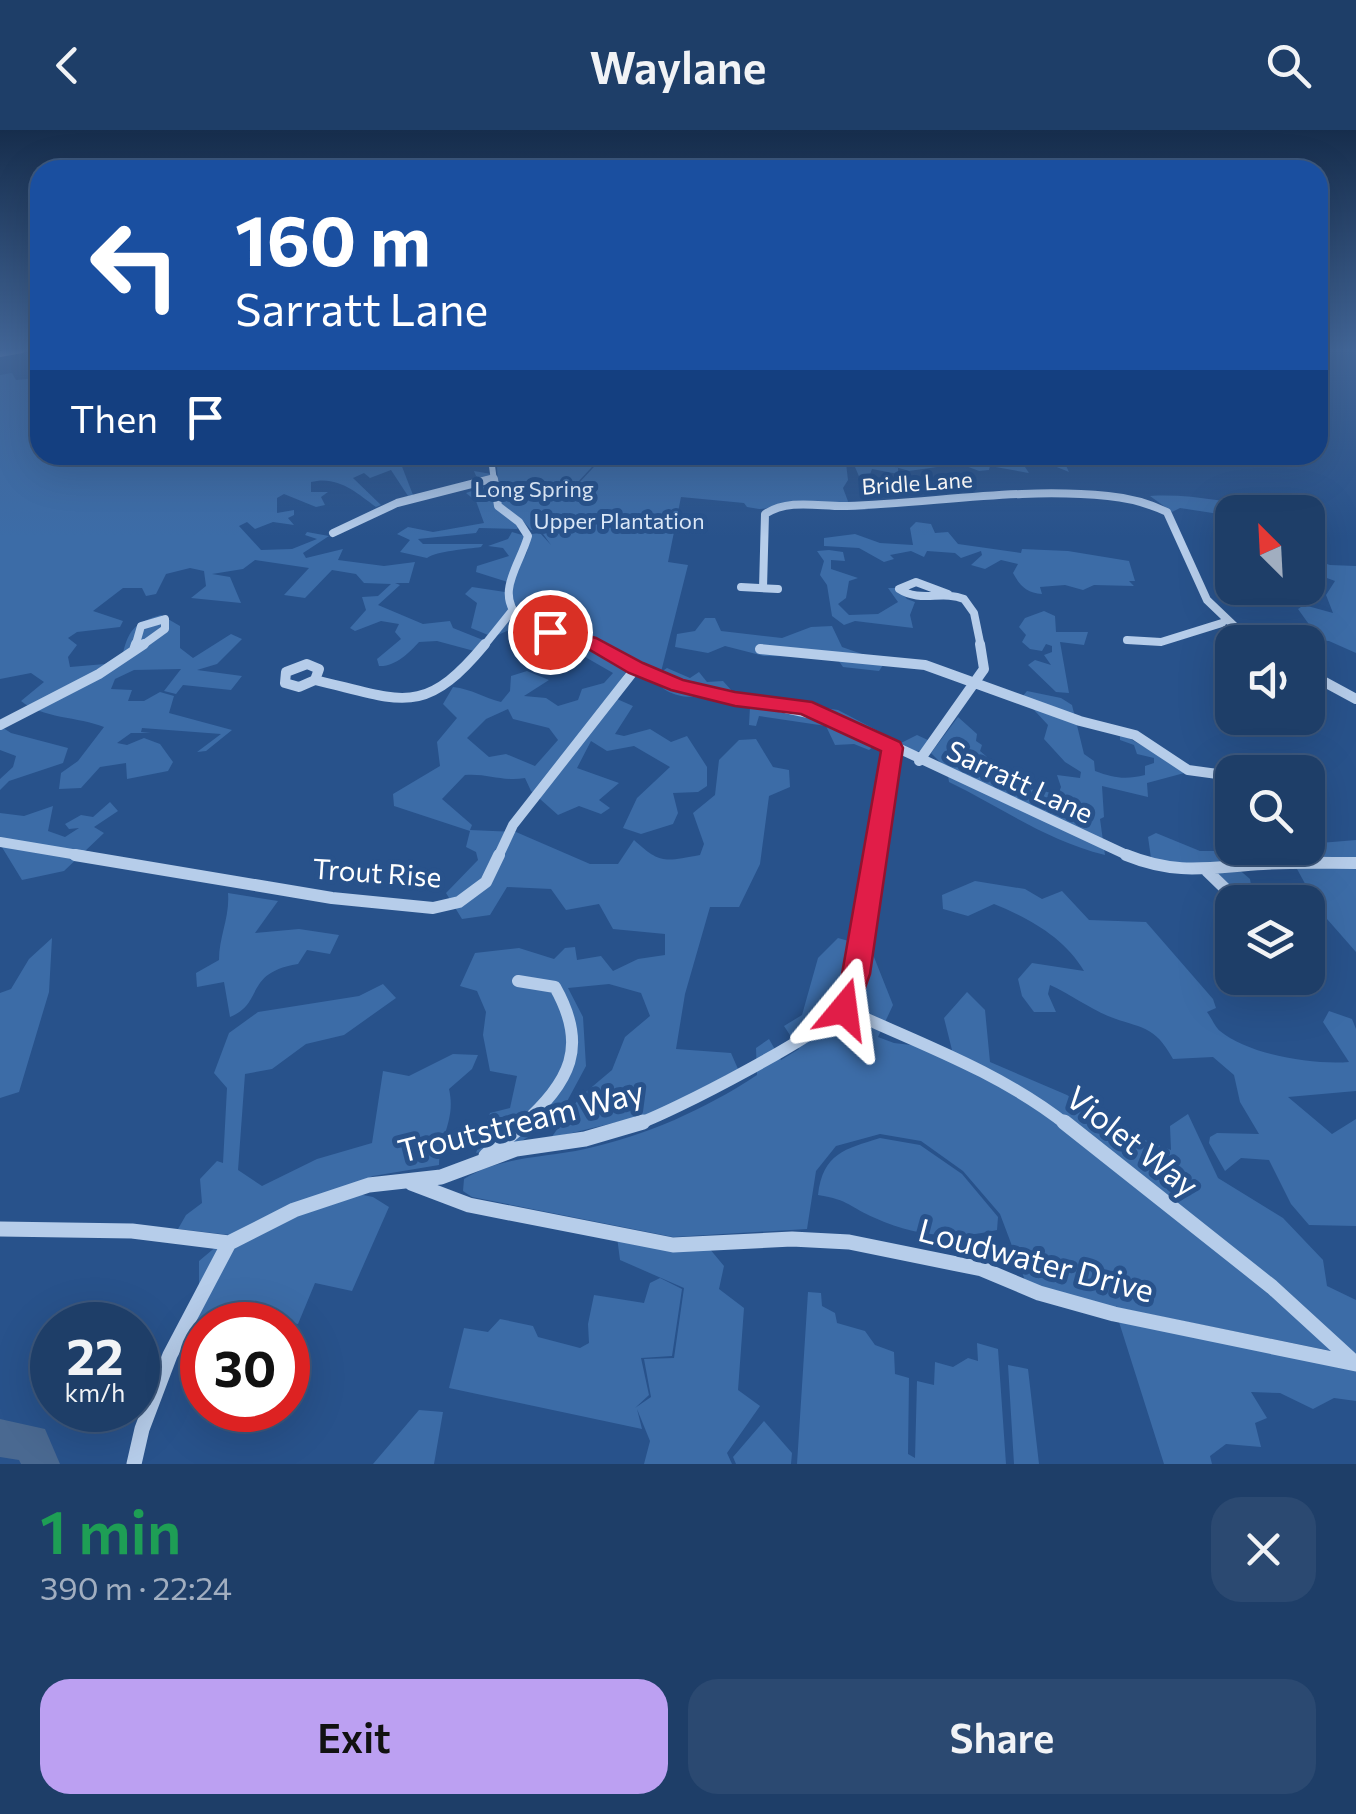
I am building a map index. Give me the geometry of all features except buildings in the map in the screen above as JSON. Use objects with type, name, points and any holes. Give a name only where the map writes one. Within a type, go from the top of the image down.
[{"type":"street","points":[[315,680],[387,695],[427,697],[443,688],[511,612],[506,600],[508,583],[526,551],[528,536],[519,522],[498,506],[491,465]]},
{"type":"street","points":[[331,534],[397,503],[494,478]]},
{"type":"street","name":"Bridle Lane","points":[[762,588],[765,514],[776,507],[848,506],[946,496],[1085,495],[1153,504],[1167,512],[1208,606],[1225,625]]},
{"type":"street","points":[[919,761],[984,669],[972,608],[964,600],[948,594],[914,582],[906,582],[899,589],[918,600],[948,594]]},
{"type":"street","points":[[740,588],[778,589]]},
{"type":"street","name":"Sarratt Lane","points":[[511,612],[550,632],[590,642],[636,668],[678,685],[735,699],[804,707],[1132,857],[1172,868],[1207,871],[1260,864],[1356,862]]},
{"type":"street","points":[[1128,640],[1162,642],[1222,623]]},
{"type":"street","points":[[760,649],[925,664],[1080,721],[1136,735],[1188,770],[1215,774]]},
{"type":"street","points":[[0,725],[28,706],[97,675],[134,650]]},
{"type":"street","name":"Trout Rise","points":[[0,842],[332,898],[433,908],[458,902],[486,882],[513,825],[636,668]]},
{"type":"street","points":[[1325,682],[1356,699]]},
{"type":"street","points":[[844,1009],[856,974],[892,748]]},
{"type":"street","points":[[1207,871],[1221,885]]},
{"type":"street","points":[[482,1160],[542,1108],[566,1077],[575,1045],[570,1007],[554,987],[518,981]]},
{"type":"street","name":"Troutstream Way","points":[[229,1243],[309,1205],[369,1185],[441,1178],[516,1149],[585,1139],[660,1118],[748,1070],[844,1009]]},
{"type":"street","name":"Violet Way","points":[[844,1009],[974,1068],[1046,1108],[1272,1287],[1356,1364]]},
{"type":"street","name":"Loudwater Drive","points":[[407,1181],[469,1204],[673,1245],[792,1239],[849,1242],[982,1270],[1039,1294],[1114,1314],[1356,1364]]},
{"type":"street","points":[[0,1229],[132,1231],[229,1243],[170,1355],[142,1428],[134,1464]]},
{"type":"green space","points":[[0,412],[30,412],[30,465],[401,465],[413,495],[408,496],[391,470],[370,478],[364,473],[353,478],[381,505],[376,507],[338,483],[320,480],[311,482],[311,492],[328,492],[321,497],[325,505],[316,507],[284,494],[277,498],[277,513],[294,510],[288,518],[294,525],[273,522],[255,529],[247,522],[239,526],[261,550],[292,549],[317,539],[305,535],[307,532],[329,536],[303,553],[306,558],[343,549],[338,560],[384,566],[415,562],[409,583],[395,583],[400,585],[378,605],[423,624],[450,621],[453,628],[488,642],[478,652],[437,641],[419,642],[396,662],[379,666],[377,659],[401,639],[395,632],[399,624],[381,621],[355,631],[350,628],[366,610],[362,597],[378,596],[391,584],[364,583],[356,574],[332,570],[305,598],[284,595],[309,568],[255,560],[243,569],[212,574],[230,577],[241,603],[191,598],[206,586],[204,571],[190,568],[166,574],[156,594],[146,596],[142,588],[123,588],[93,611],[123,621],[120,627],[77,632],[68,638],[77,645],[68,657],[70,667],[105,664],[123,653],[135,627],[161,615],[180,626],[180,648],[193,658],[231,634],[242,639],[217,664],[197,670],[242,676],[231,690],[183,685],[176,694],[164,691],[181,669],[134,670],[115,679],[111,689],[132,690],[128,701],[144,701],[160,692],[174,696],[169,713],[232,730],[206,751],[197,752],[221,734],[142,728],[141,732],[151,733],[131,733],[117,743],[127,745],[144,738],[160,744],[173,762],[168,771],[127,779],[126,763],[100,767],[81,788],[59,789],[61,773],[78,761],[104,727],[29,707],[21,701],[44,682],[31,673],[0,679]]},
{"type":"green space","points":[[497,465],[594,465],[578,482],[571,500],[579,483],[596,465],[846,465],[848,480],[843,488],[849,504],[759,509],[744,503],[681,497],[668,562],[688,565],[661,672],[667,668],[690,678],[699,672],[707,682],[723,681],[732,691],[728,695],[687,697],[669,692],[654,679],[658,675],[591,640],[524,617],[511,599],[511,583],[476,572],[477,566],[509,556],[503,548],[488,546],[508,539],[512,532],[529,537],[525,558],[532,534],[540,533],[551,545],[541,531],[531,530],[523,521],[517,529],[479,528],[476,533],[418,539],[423,544],[483,544],[481,547],[427,558],[400,552],[410,540],[397,534],[408,527],[433,532],[484,523],[476,501],[466,493],[492,484],[474,471],[497,475],[498,487]]},
{"type":"green space","points":[[854,465],[937,467],[909,471],[892,466],[898,468],[898,474],[872,469],[868,480],[861,481]]},
{"type":"green space","points":[[963,465],[1024,465],[1029,473],[990,466],[989,470]]},
{"type":"green space","points":[[1150,496],[1215,501],[1215,513],[1180,508],[1172,512]]},
{"type":"green space","points":[[916,522],[931,524],[935,533],[948,532],[958,544],[1021,553],[1022,549],[1068,551],[1129,561],[1135,581],[1129,581],[1134,586],[1094,585],[1083,590],[1065,585],[1040,587],[1042,594],[1024,588],[1016,578],[1013,573],[1018,564],[1001,560],[985,569],[971,565],[982,555],[981,551],[961,558],[955,553],[927,551],[924,557],[911,551],[890,555],[894,559],[884,562],[859,548],[824,546],[824,538],[855,534],[880,543],[913,545],[910,528]]},
{"type":"green space","points":[[817,551],[843,552],[845,561],[831,560],[831,569],[858,578],[849,581],[846,598],[838,604],[849,615],[878,614],[898,602],[888,588],[897,588],[915,602],[910,615],[913,628],[855,621],[844,625],[832,616],[827,585],[820,575],[824,561]]},
{"type":"green space","points":[[1325,563],[1356,566],[1356,653],[1325,641],[1325,625],[1309,625],[1298,609],[1304,605],[1333,613],[1326,595],[1335,581],[1325,577]]},
{"type":"green space","points":[[472,587],[505,592],[512,609],[527,627],[586,644],[629,667],[610,696],[633,706],[615,734],[624,736],[650,729],[671,742],[687,736],[707,767],[707,786],[698,792],[673,793],[678,813],[673,824],[641,834],[623,828],[637,798],[670,767],[634,746],[607,751],[591,741],[577,768],[619,783],[599,800],[610,808],[601,814],[579,806],[558,815],[531,791],[525,778],[465,775],[442,799],[472,825],[470,830],[516,832],[590,864],[618,864],[634,840],[658,857],[679,859],[700,855],[704,844],[693,813],[715,795],[719,760],[739,740],[756,739],[773,767],[789,770],[790,787],[769,796],[760,864],[739,907],[710,907],[685,994],[676,1049],[731,1053],[738,1069],[659,1112],[551,1138],[580,1097],[612,1070],[625,1037],[650,1016],[641,993],[609,984],[568,988],[583,1017],[586,1066],[557,1120],[518,1143],[476,1153],[490,1113],[510,1108],[517,1076],[490,1071],[483,1035],[486,1012],[477,991],[460,986],[475,953],[519,948],[554,959],[565,948],[575,947],[577,960],[601,956],[613,971],[638,959],[665,955],[665,934],[613,929],[599,904],[566,910],[551,889],[507,887],[490,915],[462,919],[446,893],[478,860],[476,852],[466,847],[470,831],[394,806],[393,794],[440,766],[437,742],[457,718],[443,704],[453,687],[501,702],[510,691],[511,676],[527,671],[549,680],[524,696],[546,698],[558,706],[578,700],[582,689],[604,683],[613,673],[580,654],[556,658],[507,631],[493,637],[471,628],[477,603],[465,594]],"holes":[[[508,709],[513,719],[549,728],[558,740],[535,766],[506,754],[489,757],[467,738],[486,719]]]},
{"type":"green space","points":[[1044,611],[1055,616],[1056,632],[1088,632],[1084,645],[1060,642],[1069,693],[1056,692],[1028,665],[1035,660],[1051,665],[1044,655],[1052,652],[1052,646],[1046,644],[1042,651],[1030,649],[1022,642],[1026,635],[1019,627],[1025,618]]},
{"type":"green space","points":[[705,618],[715,618],[721,631],[782,638],[811,627],[832,626],[842,647],[885,662],[879,671],[843,667],[836,657],[764,656],[725,646],[708,653],[675,647],[677,634],[695,631]]},
{"type":"green space","points":[[732,691],[755,694],[759,704],[828,719],[825,708],[838,710],[901,743],[917,735],[930,741],[922,752],[877,744],[869,750],[854,744],[835,745],[826,726],[759,716],[756,726],[749,725],[750,707],[731,703]]},
{"type":"green space","points":[[1027,691],[1061,698],[1072,705],[1084,754],[1094,761],[1095,771],[1131,777],[1145,775],[1145,766],[1154,763],[1154,758],[1137,754],[1134,745],[1120,740],[1120,733],[1188,772],[1147,783],[1148,797],[1102,786],[1104,817],[1100,819],[1105,855],[1044,832],[949,782],[947,769],[931,753],[958,717],[977,734],[976,741],[982,745],[980,751],[987,757],[979,762],[972,752],[963,749],[956,760],[962,768],[1058,795],[1061,787],[1057,775],[1080,778],[1081,772],[1065,762],[1044,739],[1048,725],[1022,697]]},
{"type":"green space","points":[[0,726],[11,733],[68,748],[63,763],[9,781],[0,790],[0,779],[13,767],[16,756],[0,750]]},
{"type":"green space","points":[[110,802],[118,811],[94,827],[104,833],[64,871],[22,880],[0,844],[0,813],[24,816],[53,806],[48,831],[65,837],[79,828],[69,829],[65,824],[81,815],[93,817]]},
{"type":"green space","points":[[1156,833],[1200,851],[1215,851],[1215,865],[1325,865],[1325,843],[1356,840],[1356,952],[1325,917],[1325,885],[1306,885],[1297,869],[1236,867],[1250,879],[1251,885],[1228,885],[1217,875],[1151,858],[1148,837]]},
{"type":"green space","points":[[975,881],[1025,889],[1042,899],[1062,891],[1089,920],[1146,922],[1213,999],[1216,1008],[1207,1012],[1218,1029],[1247,1046],[1300,1060],[1349,1062],[1323,1022],[1329,1011],[1352,1019],[1356,1029],[1356,1091],[1288,1097],[1332,1134],[1356,1119],[1356,1226],[1309,1225],[1291,1204],[1269,1160],[1241,1158],[1225,1171],[1209,1143],[1210,1137],[1217,1133],[1259,1134],[1240,1102],[1234,1075],[1213,1057],[1173,1059],[1153,1033],[1101,1013],[1050,985],[1048,994],[1056,1012],[1034,1012],[1022,996],[1018,979],[1032,963],[1084,971],[1056,939],[994,904],[968,916],[943,909],[942,895]]},
{"type":"green space","points":[[228,893],[278,901],[255,933],[299,929],[339,935],[330,954],[307,950],[298,964],[269,974],[248,1004],[230,1017],[224,982],[197,987],[196,973],[219,960]]},
{"type":"green space","points":[[52,938],[49,992],[19,1092],[0,1098],[0,993],[11,989],[29,959]]},
{"type":"green space","points":[[838,938],[870,947],[893,1005],[878,1037],[894,1043],[952,1050],[944,1018],[967,992],[985,1010],[990,1062],[1067,1095],[1124,1132],[1171,1150],[1170,1126],[1188,1114],[1218,1178],[1283,1218],[1323,1260],[1327,1286],[1356,1300],[1356,1356],[1109,1306],[1026,1283],[1000,1214],[963,1171],[921,1141],[880,1134],[836,1146],[816,1171],[807,1229],[673,1237],[472,1197],[463,1191],[464,1179],[478,1171],[608,1143],[696,1110],[757,1075],[756,1048],[769,1039],[781,1060],[799,1049],[784,1026],[802,1015],[818,958]]},
{"type":"green space","points":[[383,984],[396,998],[344,1035],[306,1044],[272,1069],[245,1074],[238,1170],[262,1186],[317,1159],[372,1143],[383,1071],[409,1076],[453,1054],[478,1055],[472,1069],[449,1089],[451,1110],[439,1165],[373,1176],[338,1190],[373,1197],[389,1207],[352,1291],[315,1283],[307,1302],[199,1302],[199,1261],[230,1235],[178,1229],[186,1215],[202,1203],[200,1179],[217,1161],[223,1163],[227,1088],[214,1073],[229,1033],[258,1012],[359,996]]},
{"type":"green space","points":[[880,1138],[920,1145],[962,1174],[998,1217],[997,1230],[966,1235],[920,1232],[818,1195],[831,1161],[846,1150]]},
{"type":"green space","points":[[617,1237],[709,1248],[724,1266],[719,1289],[744,1308],[738,1390],[760,1406],[727,1453],[732,1464],[644,1464],[650,1441],[637,1409],[642,1429],[449,1388],[464,1328],[488,1332],[500,1319],[533,1326],[538,1337],[580,1348],[589,1343],[594,1295],[644,1303],[650,1283],[660,1278],[682,1289],[672,1356],[641,1358],[649,1395],[635,1408],[651,1397],[644,1359],[674,1358],[684,1288],[620,1260]]},
{"type":"green space","points":[[808,1292],[821,1293],[822,1306],[835,1313],[837,1323],[865,1331],[875,1345],[894,1352],[895,1374],[909,1378],[908,1454],[915,1458],[917,1381],[934,1385],[935,1362],[953,1367],[968,1358],[978,1361],[977,1343],[998,1349],[1006,1464],[797,1464]]},
{"type":"green space","points":[[1119,1322],[1356,1364],[1356,1401],[1334,1398],[1313,1409],[1280,1393],[1251,1392],[1267,1418],[1255,1423],[1261,1447],[1226,1444],[1210,1456],[1212,1464],[1164,1464]]},
{"type":"green space","points":[[1008,1365],[1028,1369],[1039,1464],[1014,1464]]},
{"type":"green space","points":[[419,1410],[443,1412],[434,1464],[373,1464]]},
{"type":"green space","points":[[764,1421],[792,1453],[791,1464],[736,1464],[733,1457]]},
{"type":"waterway","points":[[0,1438],[31,1443],[41,1464]]},
{"type":"route","points":[[550,632],[590,642],[636,668],[678,685],[735,699],[804,707],[836,718],[892,748],[856,974],[844,1009]]},
{"type":"park label","name":"Long Spring","points":[[534,489]]},
{"type":"park label","name":"Upper Plantation","points":[[619,521]]}]
